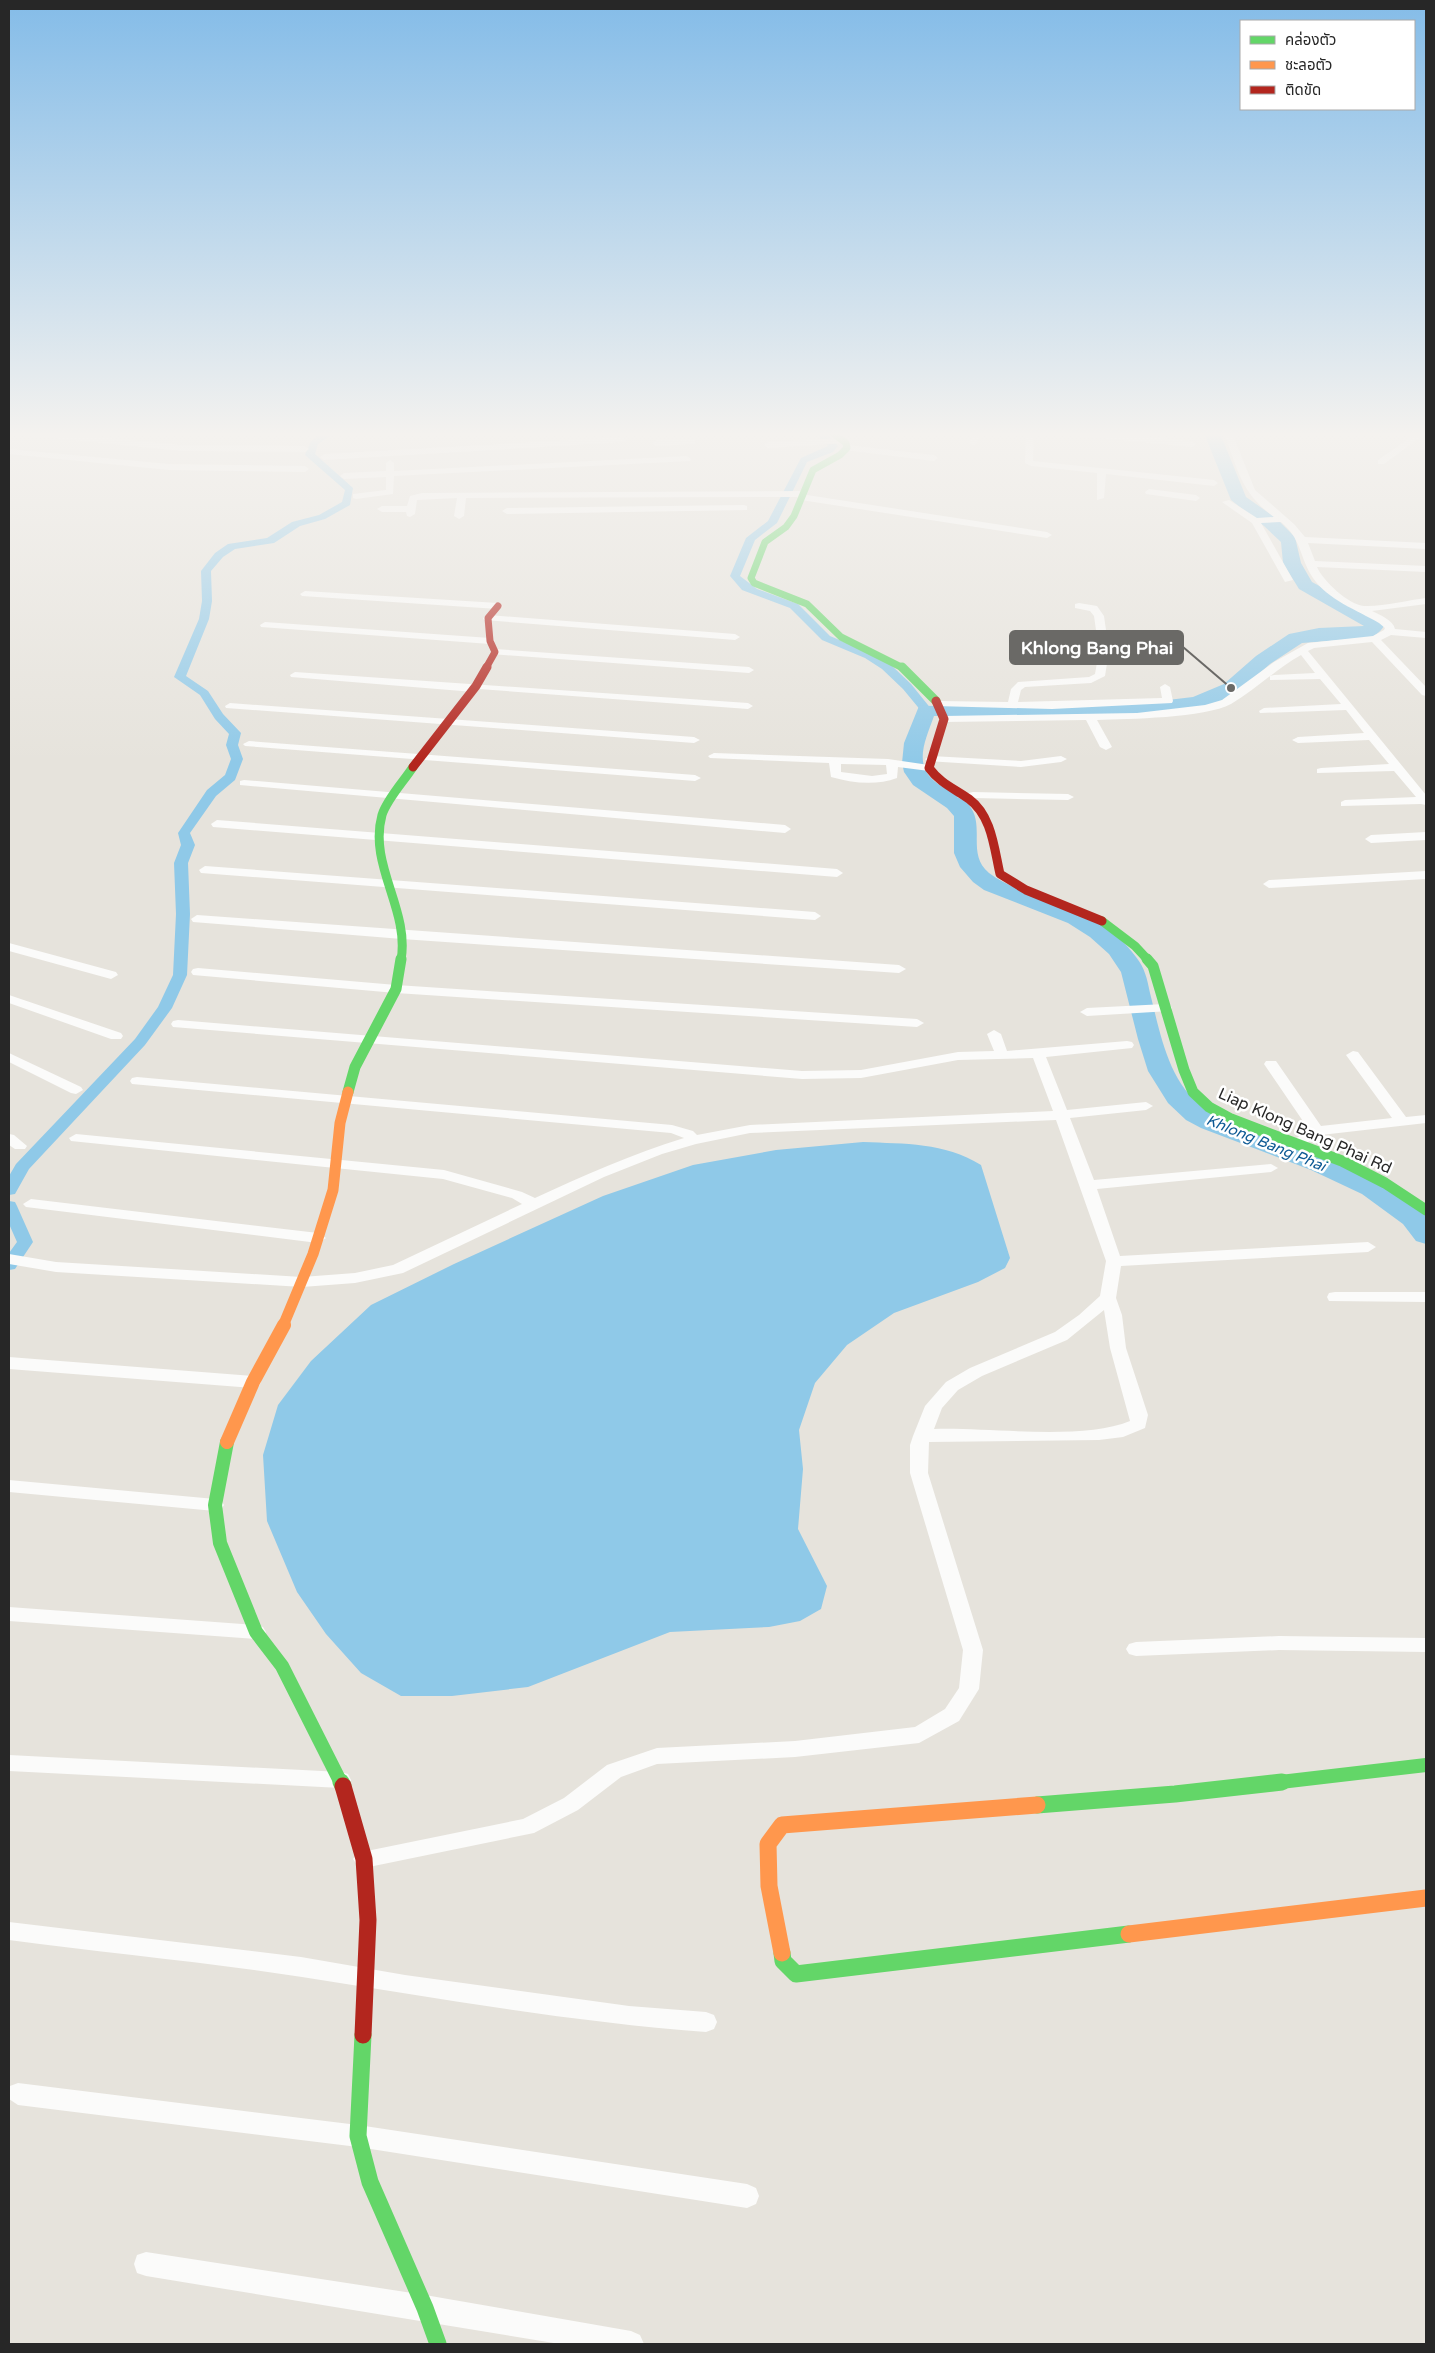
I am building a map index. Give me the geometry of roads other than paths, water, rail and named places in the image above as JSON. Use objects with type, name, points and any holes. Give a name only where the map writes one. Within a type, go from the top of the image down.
[{"type":"street","points":[[765,543],[751,578],[754,583],[807,604],[841,637],[899,664],[941,711],[1090,717],[1137,716],[1206,708],[1226,702],[1278,664],[1312,645],[1375,639],[1389,632],[1426,635]]},
{"type":"street","points":[[1269,543],[1288,580]]},
{"type":"street","points":[[1304,543],[1316,576],[1324,584],[1390,627],[1389,632]]},
{"type":"street","points":[[1361,543],[1426,546]]},
{"type":"street","points":[[1312,564],[1426,569]]},
{"type":"street","points":[[305,594],[498,606]]},
{"type":"street","points":[[1363,609],[1426,601]]},
{"type":"street","points":[[438,2344],[425,2308],[370,2182],[358,2136],[368,1920],[364,1859],[341,1780],[282,1666],[256,1632],[220,1543],[215,1505],[228,1438],[253,1382],[290,1314],[318,1238],[333,1190],[340,1123],[355,1067],[396,988],[403,950],[402,935],[397,908],[380,858],[378,836],[383,813],[421,757],[475,687],[492,647],[488,618],[498,606]]},
{"type":"street","points":[[1012,706],[1016,688],[1022,684],[1092,680],[1100,676],[1104,651],[1099,616],[1093,608],[1079,606]]},
{"type":"street","points":[[488,618],[735,637]]},
{"type":"street","points":[[265,626],[749,670]]},
{"type":"street","points":[[1375,639],[1426,693]]},
{"type":"street","points":[[1302,650],[1425,801]]},
{"type":"street","points":[[295,675],[748,706]]},
{"type":"street","points":[[1274,678],[1324,676]]},
{"type":"street","points":[[941,711],[1012,706],[1168,701],[1165,687]]},
{"type":"street","points":[[230,706],[694,740]]},
{"type":"street","points":[[1264,711],[1350,707]]},
{"type":"street","points":[[930,763],[941,711]]},
{"type":"street","points":[[1090,717],[1106,747]]},
{"type":"street","points":[[1298,740],[1373,736]]},
{"type":"street","points":[[249,744],[696,778]]},
{"type":"street","points":[[714,756],[835,760],[916,768],[930,763],[1021,764],[1061,759]]},
{"type":"street","points":[[835,760],[835,775],[854,778],[887,779],[893,776],[898,765]]},
{"type":"street","name":"Liap Klong Bang Phai Rd","points":[[930,763],[933,777],[980,809],[987,822],[1000,874],[1026,890],[1089,914],[1114,929],[1136,946],[1153,966],[1162,1008],[1184,1070],[1194,1092],[1209,1107],[1231,1119],[1342,1161],[1385,1182],[1426,1210]]},
{"type":"street","points":[[1321,771],[1398,767]]},
{"type":"street","points":[[244,783],[785,829]]},
{"type":"street","points":[[963,797],[973,795],[1068,796]]},
{"type":"street","points":[[1345,804],[1425,801]]},
{"type":"street","points":[[217,824],[837,873]]},
{"type":"street","points":[[1371,839],[1426,836]]},
{"type":"street","points":[[205,870],[815,916]]},
{"type":"street","points":[[1269,884],[1426,875]]},
{"type":"street","points":[[197,919],[899,969]]},
{"type":"street","points":[[9,948],[111,976]]},
{"type":"street","points":[[198,972],[396,988],[917,1023]]},
{"type":"street","points":[[9,999],[116,1036]]},
{"type":"street","points":[[1087,1012],[1162,1008]]},
{"type":"street","points":[[178,1024],[802,1075],[861,1074],[958,1056],[1038,1054],[1126,1045]]},
{"type":"street","points":[[994,1034],[1002,1055]]},
{"type":"street","points":[[922,1436],[1118,1432],[1134,1428],[1139,1424],[1139,1415],[1118,1348],[1114,1314],[1108,1298],[1114,1261],[1088,1185],[1038,1054]]},
{"type":"street","points":[[1353,1055],[1402,1122]]},
{"type":"street","points":[[9,1057],[76,1090]]},
{"type":"street","points":[[1271,1064],[1317,1131]]},
{"type":"street","points":[[137,1081],[672,1129],[688,1134],[693,1140]]},
{"type":"street","points":[[9,1259],[56,1267],[302,1282],[355,1278],[397,1268],[599,1174],[657,1150],[693,1140],[750,1129],[1062,1115],[1146,1106]]},
{"type":"street","points":[[1296,1143],[1317,1131],[1426,1119]]},
{"type":"street","points":[[76,1138],[444,1175],[517,1195],[535,1205]]},
{"type":"street","points":[[1088,1185],[1271,1168]]},
{"type":"street","points":[[31,1204],[318,1238]]},
{"type":"street","points":[[1114,1261],[1368,1247]]},
{"type":"street","points":[[1335,1297],[1426,1297]]},
{"type":"street","points":[[364,1859],[527,1827],[570,1804],[614,1771],[657,1756],[795,1749],[919,1734],[952,1715],[969,1689],[973,1650],[919,1473],[919,1445],[922,1436],[934,1406],[952,1386],[976,1372],[1061,1336],[1085,1319],[1108,1298]]},
{"type":"street","points":[[9,1363],[253,1382]]},
{"type":"street","points":[[9,1486],[215,1505]]},
{"type":"street","points":[[9,1614],[256,1632]]},
{"type":"street","points":[[1136,1649],[1279,1643],[1426,1645]]},
{"type":"street","points":[[9,1762],[341,1780]]},
{"type":"street","points":[[1426,1765],[1175,1794],[782,1825],[768,1844],[769,1886],[783,1961],[796,1974],[1426,1898]]},
{"type":"street","points":[[9,1931],[301,1967],[405,1985],[630,2016],[706,2022]]},
{"type":"street","points":[[18,2094],[358,2136],[747,2196]]},
{"type":"street","points":[[146,2264],[425,2308],[631,2344]]},
{"type":"water","points":[[863,1142],[909,1144],[938,1148],[967,1157],[981,1165],[1010,1258],[1005,1268],[978,1282],[894,1313],[847,1345],[815,1383],[799,1430],[803,1469],[798,1529],[827,1586],[821,1609],[800,1621],[769,1627],[670,1632],[528,1687],[452,1696],[401,1696],[361,1673],[326,1634],[297,1592],[267,1521],[263,1455],[278,1405],[311,1361],[371,1305],[454,1264],[603,1196],[693,1165],[776,1150]]},
{"type":"waterway","points":[[9,1190],[22,1167],[140,1042],[165,1008],[180,975],[183,914],[181,863],[188,845],[184,833],[211,793],[231,777],[237,759],[232,745],[235,733],[219,716],[204,693],[180,677],[204,619],[207,601],[206,571],[219,555],[232,546],[256,543]]},
{"type":"waterway","points":[[749,543],[735,576],[740,583],[754,591],[787,602],[803,614],[817,631],[826,638],[878,661],[907,687],[926,710]]},
{"type":"waterway","name":"Khlong Bang Phai","points":[[1289,543],[1292,563],[1305,585],[1368,620],[1375,626],[1368,632],[1319,634],[1296,638],[1284,648],[1263,660],[1231,688],[1212,698],[1194,703],[1134,710],[926,710],[914,743],[912,763],[921,781],[961,809],[965,816],[967,830],[965,846],[967,860],[981,877],[1006,892],[1076,918],[1105,937],[1123,955],[1133,972],[1150,1039],[1161,1071],[1168,1085],[1189,1109],[1219,1126],[1321,1164],[1372,1188],[1413,1218],[1426,1235]]},
{"type":"waterway","points":[[9,1206],[25,1242],[9,1265]]},
{"type":"place","name":"Khlong Bang Phai","points":[[1231,688]]}]
